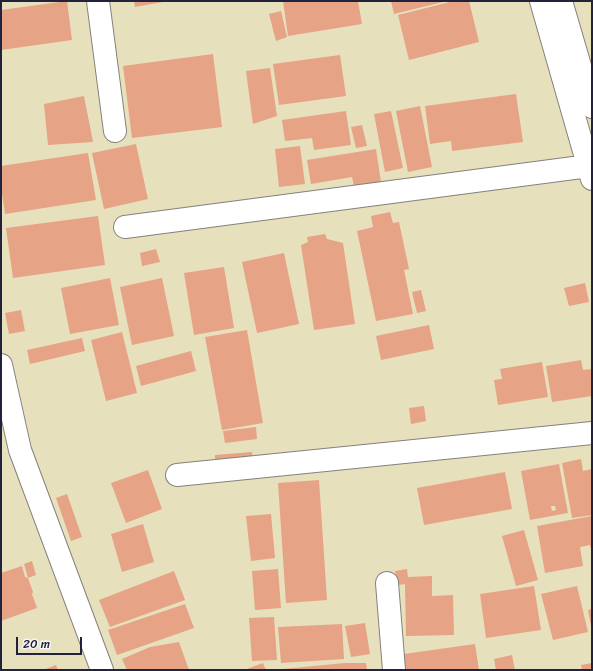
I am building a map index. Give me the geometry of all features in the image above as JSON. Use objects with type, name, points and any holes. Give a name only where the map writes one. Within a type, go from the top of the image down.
[{"type":"street","points":[[98,1],[115,131]]},
{"type":"street","points":[[125,227],[590,172],[541,1]]},
{"type":"street","points":[[562,1],[587,70],[592,107]]},
{"type":"street","points":[[1,365],[20,450],[102,670]]},
{"type":"street","points":[[177,476],[592,433]]},
{"type":"street","points":[[387,584],[394,670]]},
{"type":"building","points":[[67,1],[72,40],[1,50],[1,10]]},
{"type":"building","points":[[134,1],[163,1],[163,2],[135,7]]},
{"type":"building","points":[[283,1],[358,1],[362,24],[288,36]]},
{"type":"building","points":[[391,1],[443,1],[443,2],[394,14]]},
{"type":"building","points":[[454,1],[469,1],[479,42],[409,60],[398,15]]},
{"type":"building","points":[[281,11],[287,37],[276,41],[269,14]]},
{"type":"building","points":[[213,54],[222,127],[132,138],[123,66]]},
{"type":"building","points":[[340,55],[346,96],[279,105],[273,64]]},
{"type":"building","points":[[270,68],[277,116],[253,124],[246,71]]},
{"type":"building","points":[[516,94],[523,142],[452,151],[451,141],[430,144],[425,106]]},
{"type":"building","points":[[84,96],[93,142],[48,145],[44,104]]},
{"type":"building","points":[[420,106],[432,167],[408,172],[396,111]]},
{"type":"building","points":[[346,111],[351,145],[314,150],[312,138],[285,141],[282,120]]},
{"type":"building","points":[[391,111],[403,168],[385,172],[374,114]]},
{"type":"building","points":[[362,125],[367,146],[356,148],[351,127]]},
{"type":"building","points":[[136,144],[148,199],[104,209],[92,153]]},
{"type":"building","points":[[300,146],[305,184],[279,187],[275,149]]},
{"type":"building","points":[[376,149],[381,182],[354,186],[352,177],[311,184],[307,160]]},
{"type":"building","points":[[88,153],[96,200],[5,214],[1,187],[1,166]]},
{"type":"building","points":[[390,212],[393,223],[399,222],[409,269],[404,270],[413,314],[376,321],[357,231],[373,227],[371,216]]},
{"type":"building","points":[[98,216],[105,265],[13,278],[6,228]]},
{"type":"building","points":[[325,234],[327,239],[343,243],[355,324],[314,330],[301,245],[308,242],[307,237]]},
{"type":"building","points":[[156,249],[160,262],[142,266],[140,253]]},
{"type":"building","points":[[284,253],[299,324],[257,333],[242,262]]},
{"type":"building","points":[[224,267],[234,328],[194,335],[184,273]]},
{"type":"building","points":[[110,278],[119,325],[70,334],[61,288]]},
{"type":"building","points":[[162,278],[174,336],[132,345],[120,287]]},
{"type":"building","points":[[585,283],[589,302],[569,306],[564,288]]},
{"type":"building","points":[[421,290],[426,311],[417,313],[412,292]]},
{"type":"building","points":[[21,310],[25,331],[9,334],[5,313]]},
{"type":"building","points":[[429,325],[434,349],[381,360],[376,336]]},
{"type":"building","points":[[247,330],[263,423],[222,430],[205,337]]},
{"type":"building","points":[[122,332],[137,393],[106,401],[91,340]]},
{"type":"building","points":[[82,338],[85,351],[30,364],[27,350]]},
{"type":"building","points":[[191,351],[196,371],[141,386],[136,366]]},
{"type":"building","points":[[581,360],[583,370],[591,369],[592,396],[552,402],[546,366]]},
{"type":"building","points":[[542,362],[548,397],[498,405],[494,380],[502,379],[500,369]]},
{"type":"building","points":[[424,406],[426,421],[411,424],[409,408]]},
{"type":"building","points":[[256,427],[257,439],[225,443],[223,431]]},
{"type":"building","points":[[252,452],[253,462],[215,465],[215,455]]},
{"type":"building","points":[[581,459],[583,471],[592,469],[592,515],[572,518],[562,463]]},
{"type":"building","points":[[559,464],[568,513],[530,520],[521,471]],"holes":[[[551,506],[555,506],[556,510],[552,511]]]},
{"type":"building","points":[[148,470],[162,509],[126,523],[111,483]]},
{"type":"building","points":[[505,472],[512,509],[424,525],[417,488]]},
{"type":"building","points":[[319,480],[327,600],[286,603],[278,483]]},
{"type":"building","points":[[67,494],[82,537],[71,541],[56,498]]},
{"type":"building","points":[[271,514],[275,558],[251,561],[246,516]]},
{"type":"building","points":[[592,516],[592,553],[590,545],[580,547],[583,566],[545,573],[537,526]]},
{"type":"building","points":[[143,524],[154,562],[122,572],[111,534]]},
{"type":"building","points":[[524,530],[538,580],[516,586],[502,536]]},
{"type":"building","points":[[32,561],[36,575],[28,578],[24,564]]},
{"type":"building","points":[[22,566],[25,577],[28,578],[33,592],[32,594],[37,608],[1,621],[1,573]]},
{"type":"building","points":[[278,569],[281,608],[255,610],[252,571]]},
{"type":"building","points":[[407,569],[408,577],[432,576],[432,596],[453,595],[454,635],[406,636],[405,584],[398,585],[395,571]]},
{"type":"building","points":[[174,571],[185,600],[110,627],[99,600]]},
{"type":"building","points":[[534,586],[541,630],[486,638],[480,594]]},
{"type":"building","points":[[577,586],[588,632],[553,640],[541,594]]},
{"type":"building","points":[[185,604],[194,628],[117,655],[108,630]]},
{"type":"building","points":[[592,609],[592,625],[591,626],[588,610]]},
{"type":"building","points":[[274,617],[277,660],[252,661],[249,618]]},
{"type":"building","points":[[365,623],[370,654],[351,657],[345,626]]},
{"type":"building","points":[[342,624],[344,659],[281,663],[278,627]]},
{"type":"building","points":[[179,642],[189,670],[127,670],[122,659],[150,647]]},
{"type":"building","points":[[475,644],[479,670],[399,670],[397,655]]},
{"type":"building","points":[[512,655],[515,670],[496,670],[494,659]]},
{"type":"building","points":[[263,663],[266,670],[244,670]]},
{"type":"building","points":[[345,663],[366,663],[367,670],[283,670],[283,669]]},
{"type":"building","points":[[592,663],[592,670],[582,670],[581,665]]},
{"type":"building","points":[[56,665],[58,670],[43,670]]}]
